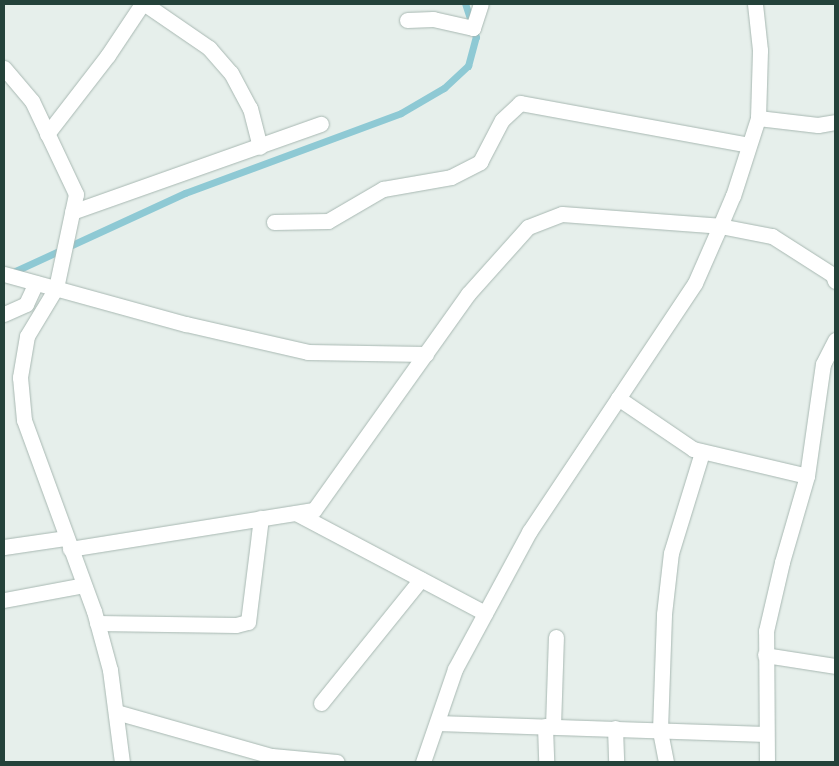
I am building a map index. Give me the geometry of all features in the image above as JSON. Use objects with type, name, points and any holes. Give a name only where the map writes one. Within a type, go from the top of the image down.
[{"type":"street","points":[[47,134],[144,4],[209,48],[231,73],[250,108],[260,147]]},
{"type":"street","points":[[407,20],[433,19],[473,28],[481,4]]},
{"type":"street","points":[[423,762],[455,669],[529,532],[694,283],[720,226],[733,196],[758,118],[760,50],[755,4]]},
{"type":"street","points":[[4,68],[32,100],[76,194],[56,288],[27,336],[20,377],[24,420],[84,585],[110,670],[122,762]]},
{"type":"street","points":[[274,222],[328,221],[383,189],[451,177],[480,162],[502,120],[520,103],[748,145]]},
{"type":"street","points":[[758,118],[818,125],[835,122]]},
{"type":"street","points":[[72,212],[321,124]]},
{"type":"street","points":[[4,547],[68,543],[314,510],[468,294],[528,228],[562,214],[720,226],[772,236],[833,275],[835,282]]},
{"type":"street","points":[[4,274],[186,324],[308,352],[426,354]]},
{"type":"street","points":[[4,314],[26,304],[36,283]]},
{"type":"street","points":[[767,762],[766,631],[807,476],[823,364],[835,340]]},
{"type":"street","points":[[618,398],[693,449],[807,476]]},
{"type":"street","points":[[666,762],[660,730],[664,614],[672,553],[702,452]]},
{"type":"street","points":[[296,513],[485,613]]},
{"type":"street","points":[[97,623],[236,625],[248,622],[261,518]]},
{"type":"street","points":[[321,703],[421,579]]},
{"type":"street","points":[[4,600],[84,585]]},
{"type":"street","points":[[546,762],[556,637]]},
{"type":"street","points":[[765,655],[835,666]]},
{"type":"street","points":[[116,712],[272,756],[337,762]]},
{"type":"street","points":[[437,723],[766,734]]},
{"type":"street","points":[[615,728],[616,762]]},
{"type":"waterway","points":[[11,273],[185,193],[401,113],[444,88],[468,66],[476,37],[465,4]]}]
